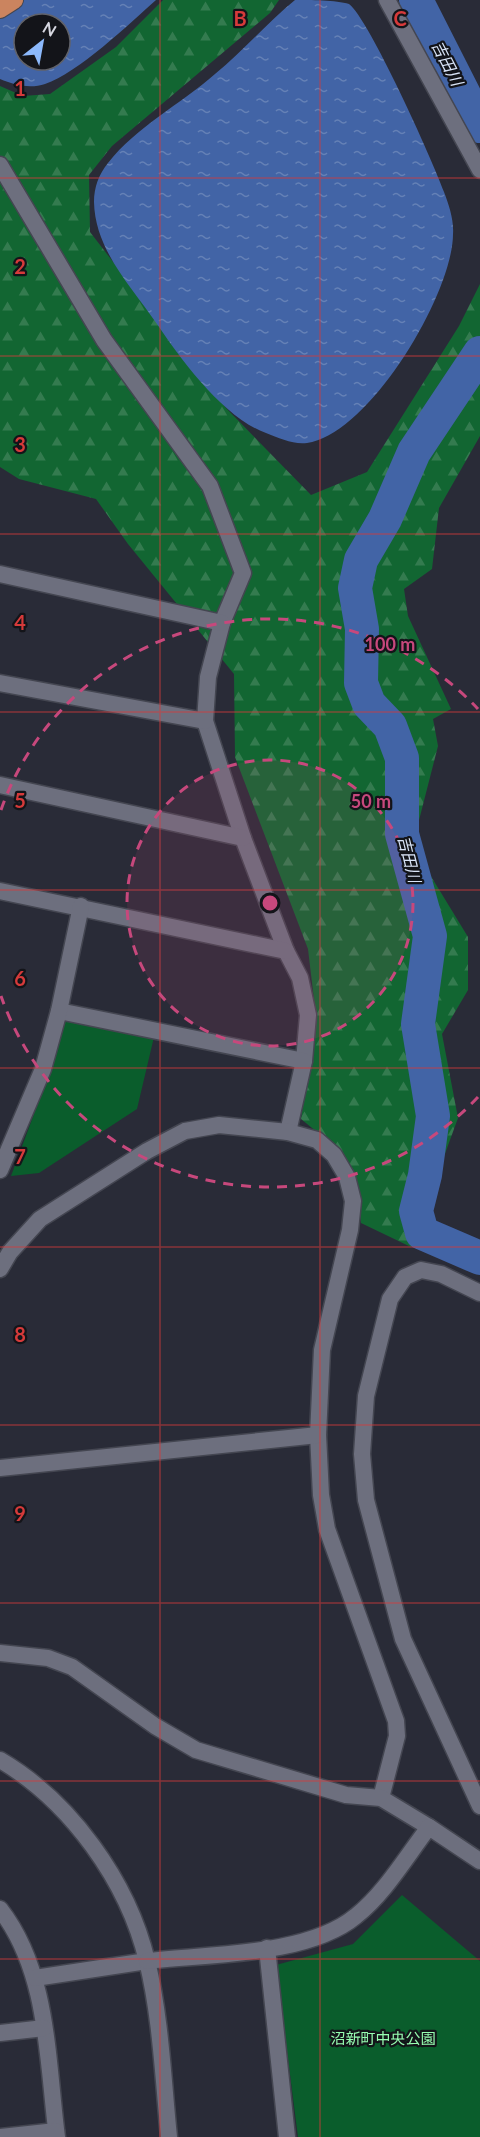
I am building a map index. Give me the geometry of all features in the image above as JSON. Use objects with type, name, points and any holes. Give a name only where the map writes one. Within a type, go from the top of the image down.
[{"type":"highway","points":[[0,9],[14,0]]},
{"type":"street","points":[[387,0],[480,170]]},
{"type":"street","points":[[0,165],[104,340],[210,486],[243,573],[222,623],[208,677],[205,721],[243,838],[286,951],[300,978],[308,1015],[304,1061],[288,1132]]},
{"type":"street","points":[[0,574],[222,623]]},
{"type":"street","points":[[0,683],[205,721]]},
{"type":"street","points":[[0,785],[243,838]]},
{"type":"street","points":[[0,891],[81,906],[286,951]]},
{"type":"street","points":[[0,1170],[43,1069],[59,1011],[81,906]]},
{"type":"street","points":[[59,1011],[304,1061]]},
{"type":"street","points":[[0,1269],[10,1252],[40,1219],[147,1150],[185,1131],[219,1125],[288,1132],[317,1140],[334,1155],[347,1177],[353,1201],[350,1230],[322,1350],[318,1435],[321,1495],[327,1529],[396,1721],[397,1736],[381,1798]]},
{"type":"street","points":[[480,1293],[441,1274],[421,1270],[405,1277],[390,1299],[366,1396],[362,1454],[366,1500],[403,1639],[480,1806]]},
{"type":"street","points":[[0,1468],[318,1435]]},
{"type":"street","points":[[0,1653],[48,1658],[72,1667],[155,1726],[196,1750],[346,1795],[381,1798],[480,1861]]},
{"type":"street","points":[[0,1760],[40,1790],[69,1818],[97,1853],[133,1919],[147,1961],[169,2137]]},
{"type":"street","points":[[35,1978],[147,1961],[296,1945],[322,1936],[356,1916],[381,1890],[429,1827]]},
{"type":"street","points":[[0,1909],[7,1928],[35,1978],[44,2028],[56,2134],[0,2137]]},
{"type":"street","points":[[267,1948],[287,2137]]},
{"type":"street","points":[[0,2033],[44,2028]]},
{"type":"green space","points":[[163,0],[279,0],[270,13],[112,146],[89,175],[90,232],[226,408],[311,495],[367,472],[459,326],[480,284],[480,436],[439,508],[432,569],[404,589],[408,616],[451,709],[433,719],[438,746],[417,828],[421,860],[468,937],[468,990],[442,1034],[458,1118],[411,1247],[361,1223],[358,1195],[333,1145],[301,1119],[316,1016],[308,949],[235,757],[234,674],[128,544],[96,499],[19,479],[0,467],[0,86],[23,96],[50,94],[116,47]]},
{"type":"green space","points":[[63,1017],[154,1037],[137,1109],[39,1173],[11,1176],[44,1087]]},
{"type":"green space","name":"沼新町中央公園","points":[[402,1895],[480,1961],[480,2137],[298,2137],[276,1965],[353,1944]]},
{"type":"water","points":[[0,0],[156,0],[103,47],[72,70],[72,12],[12,12],[12,72],[68,72],[45,84],[16,85],[0,79]]},
{"type":"water","points":[[295,0],[323,0],[349,4],[358,15],[371,35],[400,92],[438,176],[448,202],[453,229],[449,260],[439,290],[404,357],[381,388],[356,415],[331,434],[307,443],[281,439],[250,426],[205,387],[179,355],[116,267],[101,236],[94,202],[100,176],[119,150],[145,127],[215,74]]},
{"type":"waterway","name":"吉田川","points":[[416,0],[480,126]]},
{"type":"waterway","name":"吉田川","points":[[480,353],[414,452],[385,519],[361,560],[355,588],[362,629],[361,683],[369,704],[390,726],[402,758],[402,834],[430,936],[418,1024],[433,1116],[425,1175],[416,1211],[422,1233],[480,1258]]}]
